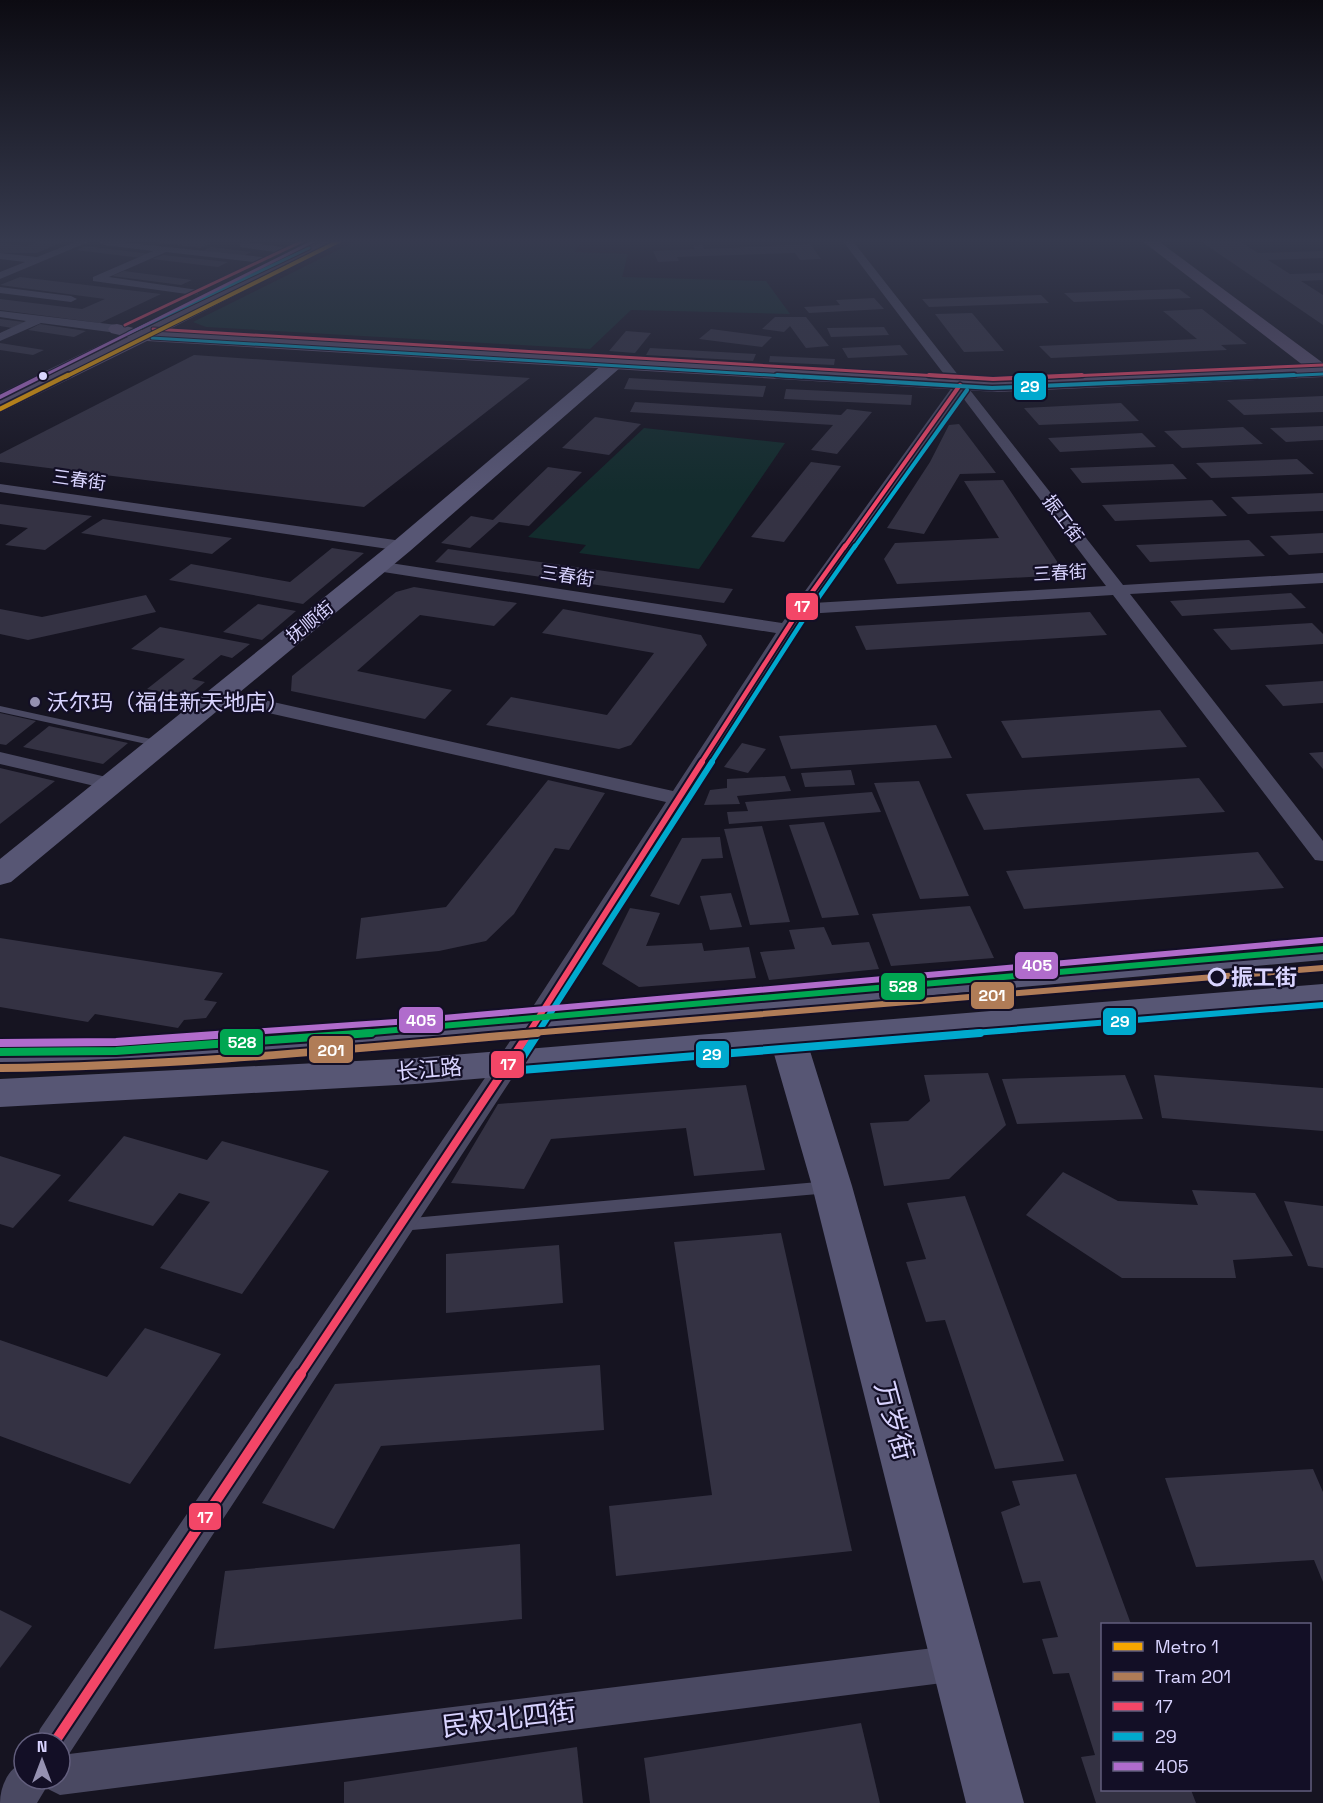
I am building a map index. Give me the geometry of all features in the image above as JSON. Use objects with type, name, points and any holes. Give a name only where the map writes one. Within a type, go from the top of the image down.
[{"type":"main road","points":[[0,407],[146,324]]},
{"type":"main road","points":[[0,385],[151,324]]},
{"type":"main road","points":[[1264,324],[1321,366]]},
{"type":"main road","points":[[1271,324],[1321,366]]},
{"type":"main road","points":[[136,331],[615,363],[957,381]]},
{"type":"main road","points":[[136,331],[957,381],[997,386],[1321,366]]},
{"type":"main road","name":"抚顺街","points":[[0,875],[402,546],[615,363]]},
{"type":"main road","name":"长江路","points":[[0,1052],[116,1051],[535,1019],[1323,949]]},
{"type":"main road","name":"长江路","points":[[0,1093],[279,1080],[1323,996]]},
{"type":"main road","name":"万岁街","points":[[788,1040],[832,1186],[995,1803]]},
{"type":"street","points":[[0,337],[29,324]]},
{"type":"street","points":[[82,324],[136,331]]},
{"type":"street","name":"振工街","points":[[913,324],[1323,855]]},
{"type":"street","points":[[62,1731],[508,1062],[800,609],[957,381]]},
{"type":"street","name":"三春街","points":[[0,488],[402,546]]},
{"type":"street","name":"三春街","points":[[377,566],[787,629]]},
{"type":"street","name":"三春街","points":[[800,609],[1323,578]]},
{"type":"street","points":[[219,696],[678,798]]},
{"type":"street","points":[[0,758],[112,784]]},
{"type":"street","name":"民权北四街","points":[[72,1774],[958,1663]]},
{"type":"lane","points":[[0,396],[150,324]]},
{"type":"lane","points":[[0,709],[161,744]]},
{"type":"lane","points":[[400,1225],[832,1186]]},
{"type":"green space","points":[[199,324],[616,324],[590,349],[206,327]]},
{"type":"green space","points":[[644,428],[785,443],[699,569],[579,553],[586,545],[528,537]]},
{"type":"building","points":[[0,324],[20,324],[12,328]]},
{"type":"building","points":[[41,324],[86,331],[74,337],[28,330]]},
{"type":"building","points":[[767,324],[812,324],[829,346],[806,348],[790,326],[784,332],[762,329]]},
{"type":"building","points":[[943,324],[981,324],[1004,351],[964,352]]},
{"type":"building","points":[[1179,324],[1221,324],[1247,344],[1221,345],[1227,350],[1051,358],[1039,346],[1197,339]]},
{"type":"building","points":[[884,327],[889,335],[831,337],[827,328]]},
{"type":"building","points":[[711,329],[772,337],[762,347],[699,339]]},
{"type":"building","points":[[626,331],[651,333],[635,353],[609,351]]},
{"type":"building","points":[[0,343],[44,350],[33,355],[0,350]]},
{"type":"building","points":[[900,345],[908,355],[848,358],[842,348]]},
{"type":"building","points":[[650,348],[756,354],[753,361],[646,355]]},
{"type":"building","points":[[194,355],[530,378],[364,507],[0,462],[0,454]]},
{"type":"building","points":[[770,356],[835,359],[834,365],[769,362]]},
{"type":"building","points":[[629,378],[766,386],[763,397],[624,389]]},
{"type":"building","points":[[786,389],[912,395],[911,405],[784,399]]},
{"type":"building","points":[[1323,396],[1323,412],[1244,415],[1227,400]]},
{"type":"building","points":[[635,402],[841,415],[847,409],[872,412],[837,454],[811,450],[833,425],[630,412]]},
{"type":"building","points":[[1121,403],[1139,421],[1039,425],[1024,408]]},
{"type":"building","points":[[595,417],[641,424],[609,455],[562,448]]},
{"type":"building","points":[[959,424],[996,473],[960,474],[924,534],[887,528],[930,462],[949,425]]},
{"type":"building","points":[[1323,426],[1323,440],[1286,442],[1270,428]]},
{"type":"building","points":[[1243,427],[1263,444],[1182,448],[1164,431]]},
{"type":"building","points":[[1142,433],[1156,447],[1060,452],[1048,438]]},
{"type":"building","points":[[1297,459],[1314,474],[1211,478],[1196,463]]},
{"type":"building","points":[[811,462],[841,466],[784,542],[751,537]]},
{"type":"building","points":[[1173,464],[1187,479],[1082,483],[1070,468]]},
{"type":"building","points":[[548,467],[582,472],[529,526],[499,522],[470,548],[441,543],[471,516],[493,520]]},
{"type":"building","points":[[1003,480],[1066,575],[897,584],[884,559],[895,543],[999,538],[964,481]]},
{"type":"building","points":[[1323,493],[1323,511],[1248,514],[1231,497]]},
{"type":"building","points":[[1212,500],[1227,516],[1115,521],[1102,505]]},
{"type":"building","points":[[0,504],[92,516],[45,550],[5,545],[28,528],[0,524]]},
{"type":"building","points":[[103,519],[232,538],[212,554],[81,533]]},
{"type":"building","points":[[1323,533],[1323,553],[1289,555],[1270,536]]},
{"type":"building","points":[[1249,540],[1265,556],[1150,562],[1136,545]]},
{"type":"building","points":[[332,548],[364,553],[303,604],[169,580],[191,564],[290,582]]},
{"type":"building","points":[[448,549],[733,589],[724,603],[435,562]]},
{"type":"building","points":[[414,587],[517,603],[494,626],[420,615],[357,671],[452,690],[425,719],[291,691],[292,676],[396,592]]},
{"type":"building","points":[[1291,593],[1306,608],[1182,616],[1170,601]]},
{"type":"building","points":[[146,595],[156,612],[28,640],[0,634],[0,609],[42,617]]},
{"type":"building","points":[[258,604],[296,611],[262,640],[223,632]]},
{"type":"building","points":[[563,609],[701,635],[707,645],[631,745],[619,749],[486,725],[511,697],[607,715],[654,653],[542,633]]},
{"type":"building","points":[[1090,612],[1107,635],[866,650],[855,626]]},
{"type":"building","points":[[1312,623],[1323,634],[1323,644],[1231,650],[1213,629]]},
{"type":"building","points":[[160,627],[250,644],[232,658],[221,655],[192,679],[205,682],[187,697],[147,689],[185,659],[131,649]]},
{"type":"building","points":[[1323,681],[1323,703],[1283,706],[1265,685]]},
{"type":"building","points":[[1160,710],[1187,747],[1022,758],[1001,721]]},
{"type":"building","points":[[0,713],[36,721],[6,745],[0,744]]},
{"type":"building","points":[[936,725],[952,758],[791,769],[779,736]]},
{"type":"building","points":[[49,726],[128,743],[103,764],[23,747]]},
{"type":"building","points":[[742,743],[766,749],[748,773],[724,767]]},
{"type":"building","points":[[1323,752],[1323,769],[1309,753]]},
{"type":"building","points":[[0,768],[55,781],[0,824]]},
{"type":"building","points":[[851,770],[855,785],[805,787],[801,773]]},
{"type":"building","points":[[785,776],[791,791],[737,796],[740,804],[704,805],[710,790],[727,788],[727,779]]},
{"type":"building","points":[[1199,778],[1225,812],[984,830],[966,794]]},
{"type":"building","points":[[548,780],[605,793],[569,850],[555,848],[514,914],[486,941],[439,951],[356,959],[361,918],[446,907]]},
{"type":"building","points":[[919,781],[969,896],[920,899],[874,783]]},
{"type":"building","points":[[872,792],[881,812],[729,824],[727,812],[748,811],[745,802]]},
{"type":"building","points":[[824,822],[859,915],[822,918],[789,825]]},
{"type":"building","points":[[762,826],[790,922],[750,925],[724,829]]},
{"type":"building","points":[[720,837],[723,858],[702,859],[679,905],[650,896],[682,838]]},
{"type":"building","points":[[1258,852],[1284,888],[1024,909],[1006,871]]},
{"type":"building","points":[[731,893],[742,927],[710,930],[700,896]]},
{"type":"building","points":[[970,906],[994,958],[891,966],[872,914]]},
{"type":"building","points":[[630,908],[660,913],[646,946],[702,943],[704,951],[749,947],[756,978],[639,987],[602,964]]},
{"type":"building","points":[[824,927],[832,945],[869,942],[879,969],[769,980],[760,952],[795,949],[789,930]]},
{"type":"building","points":[[0,938],[223,973],[204,1000],[217,1002],[206,1018],[184,1020],[178,1028],[95,1014],[88,1022],[0,1007]]},
{"type":"building","points":[[988,1073],[1006,1125],[949,1179],[884,1186],[870,1123],[908,1121],[930,1101],[924,1075]]},
{"type":"building","points":[[1125,1075],[1143,1119],[1017,1124],[1002,1079]]},
{"type":"building","points":[[1154,1075],[1323,1088],[1323,1131],[1162,1118]]},
{"type":"building","points":[[746,1085],[765,1170],[694,1176],[686,1128],[551,1139],[524,1189],[451,1183],[498,1104]]},
{"type":"building","points":[[124,1136],[207,1160],[222,1141],[329,1171],[242,1294],[160,1268],[210,1202],[179,1193],[153,1226],[68,1201]]},
{"type":"building","points":[[0,1156],[61,1175],[13,1228],[0,1224]]},
{"type":"building","points":[[1063,1172],[1118,1201],[1198,1205],[1192,1190],[1255,1193],[1293,1256],[1233,1260],[1236,1278],[1122,1278],[1026,1215]]},
{"type":"building","points":[[965,1196],[1064,1461],[995,1469],[945,1320],[926,1322],[906,1262],[926,1259],[907,1203]]},
{"type":"building","points":[[1284,1201],[1323,1206],[1323,1268],[1308,1266]]},
{"type":"building","points":[[781,1233],[852,1551],[616,1576],[609,1506],[712,1495],[674,1242]]},
{"type":"building","points":[[559,1245],[563,1303],[446,1313],[446,1254]]},
{"type":"building","points":[[145,1328],[221,1354],[130,1484],[0,1436],[0,1340],[107,1377]]},
{"type":"building","points":[[600,1365],[604,1430],[381,1446],[334,1529],[262,1503],[335,1384]]},
{"type":"building","points":[[1313,1469],[1323,1492],[1323,1582],[1314,1560],[1196,1567],[1165,1478]]},
{"type":"building","points":[[1076,1474],[1131,1623],[1101,1623],[1101,1791],[1191,1791],[1196,1803],[1096,1803],[1081,1757],[1095,1755],[1069,1673],[1053,1674],[1042,1639],[1058,1637],[1040,1581],[1023,1583],[1001,1512],[1020,1505],[1012,1481]]},
{"type":"building","points":[[520,1544],[522,1619],[214,1649],[225,1571]]},
{"type":"building","points":[[0,1610],[32,1626],[0,1668]]},
{"type":"building","points":[[861,1723],[880,1803],[650,1803],[644,1758]]},
{"type":"building","points":[[577,1747],[583,1803],[344,1803],[344,1782]]},
{"type":"metro line","name":"1","points":[[0,409],[171,324]]},
{"type":"tram line","name":"201","points":[[0,1068],[106,1067],[184,1062],[1323,968]]},
{"type":"transit line","name":"405","points":[[0,397],[147,324]]},
{"type":"transit line","name":"29","points":[[129,333],[148,324]]},
{"type":"transit line","name":"17","points":[[153,329],[993,379],[1323,365]]},
{"type":"transit line","name":"29","points":[[152,338],[992,388],[1323,374]]},
{"type":"transit line","name":"17","points":[[62,1731],[528,1034],[800,609],[960,385]]},
{"type":"transit line","name":"29","points":[[516,1067],[807,614],[967,390]]},
{"type":"transit line","name":"405","points":[[0,1043],[116,1042],[410,1021],[1322,940]]},
{"type":"transit line","name":"528","points":[[0,1052],[116,1051],[411,1030],[1323,949]]},
{"type":"transit line","name":"29","points":[[509,1071],[1323,1005]]},
{"type":"place","name":"沃尔玛（福佳新天地店）","points":[[35,702]]},
{"type":"place","name":"振工街","points":[[1217,977]]}]
